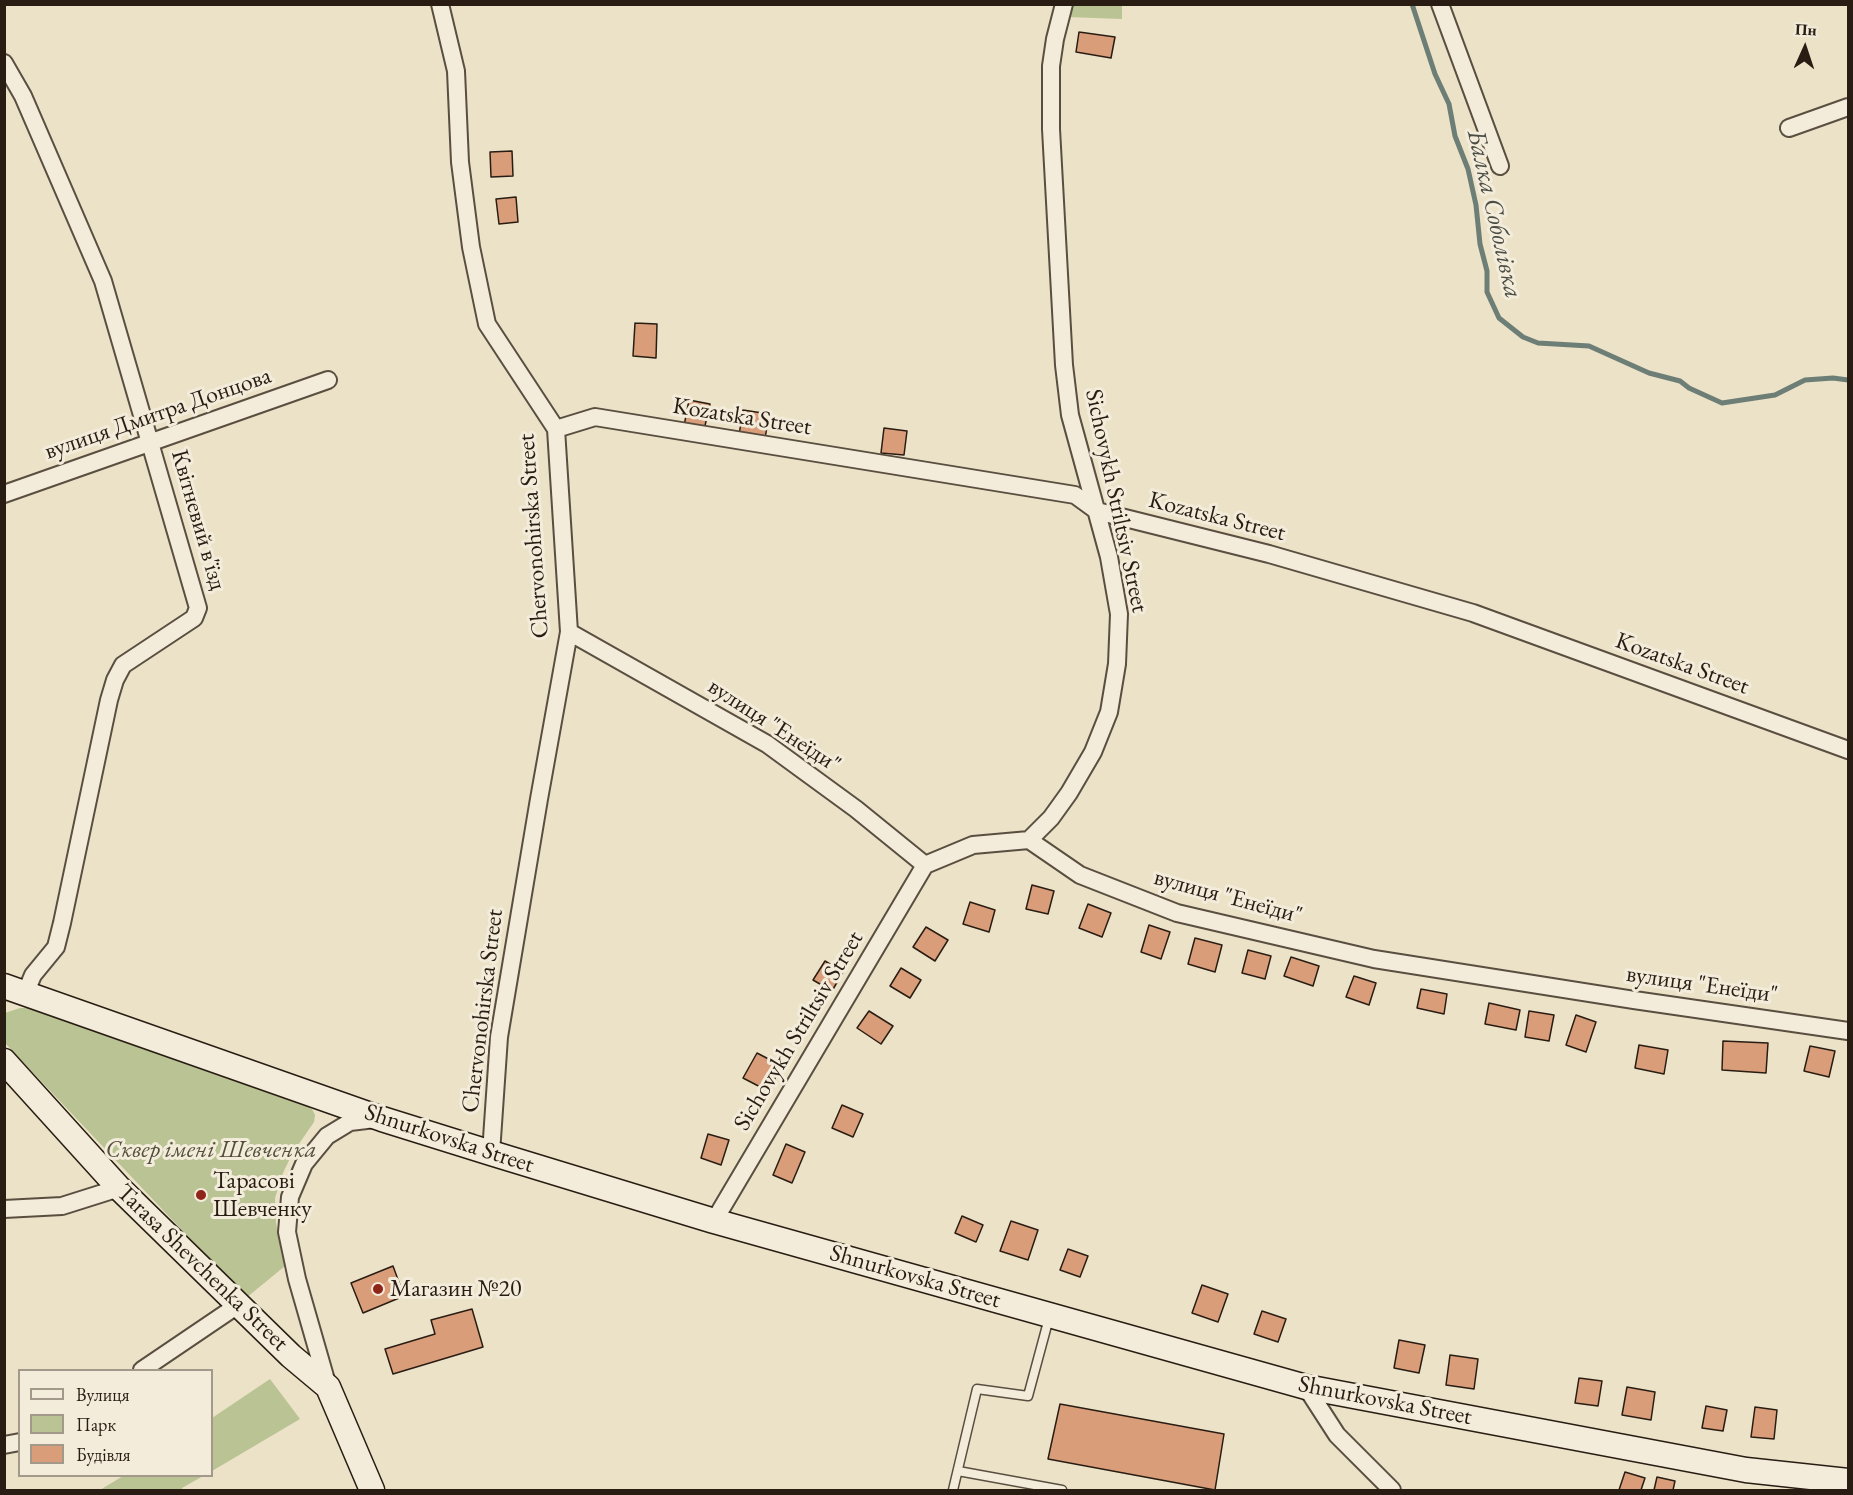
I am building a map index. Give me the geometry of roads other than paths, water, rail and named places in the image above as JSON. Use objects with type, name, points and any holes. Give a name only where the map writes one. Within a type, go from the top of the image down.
[{"type":"street","name":"Chervonohirska Street","points":[[440,4],[456,71],[460,162],[471,247],[487,324],[556,429],[569,632],[500,1037],[490,1153]]},
{"type":"street","name":"Sichovykh Striltsiv Street","points":[[1029,840],[1051,818],[1093,752],[1109,712],[1117,664],[1119,614],[1109,557],[1070,415],[1064,365],[1051,129],[1051,66],[1064,4]]},
{"type":"street","points":[[1440,4],[1500,166]]},
{"type":"street","name":"Квітневий в'їзд","points":[[4,63],[22,96],[103,281],[198,608],[194,618],[123,665],[115,680],[56,947],[33,975],[28,987],[33,996]]},
{"type":"street","points":[[1789,128],[1848,107]]},
{"type":"street","name":"вулиця Дмитра Донцова","points":[[4,494],[328,380]]},
{"type":"street","name":"Kozatska Street","points":[[556,429],[595,417],[1075,495],[1097,511],[1269,554],[1473,613],[1848,750]]},
{"type":"street","name":"вулиця \"Енеїди\"","points":[[569,632],[767,744],[856,809],[925,865]]},
{"type":"street","points":[[925,865],[973,845],[1029,840]]},
{"type":"street","name":"вулиця \"Енеїди\"","points":[[1029,840],[1080,875],[1177,913],[1235,927],[1374,959],[1848,1031]]},
{"type":"street","name":"Sichovykh Striltsiv Street","points":[[714,1221],[925,865]]},
{"type":"street","name":"Shnurkovska Street","points":[[4,986],[382,1119],[490,1153],[714,1221],[1306,1387],[1746,1470],[1848,1481]]},
{"type":"street","name":"Tarasa Shevchenka Street","points":[[4,1061],[119,1188],[291,1356],[328,1387],[372,1491]]},
{"type":"street","points":[[328,1387],[297,1279],[287,1232],[290,1197],[304,1164],[327,1136],[350,1122],[382,1119]]},
{"type":"street","points":[[4,1209],[62,1206],[119,1188]]},
{"type":"street","points":[[145,1369],[238,1305]]},
{"type":"street","points":[[1306,1387],[1337,1435],[1392,1491]]},
{"type":"lane","points":[[953,1491],[977,1389],[1028,1396],[1050,1315]]},
{"type":"lane","points":[[958,1471],[1062,1491]]},
{"type":"waterway","name":"Балка Соболівка","points":[[1412,4],[1435,74],[1449,104],[1455,136],[1468,169],[1476,205],[1480,244],[1487,271],[1487,292],[1499,318],[1523,337],[1538,343],[1589,346],[1649,373],[1680,381],[1689,388],[1722,403],[1775,395],[1805,380],[1833,378],[1848,380]]},
{"type":"place","name":"Тарасові Шевченку","points":[[201,1195]]},
{"type":"place","name":"Магазин №20","points":[[378,1289]]},
{"type":"park label","name":"Сквер імені Шевченка","points":[[211,1150]]}]
